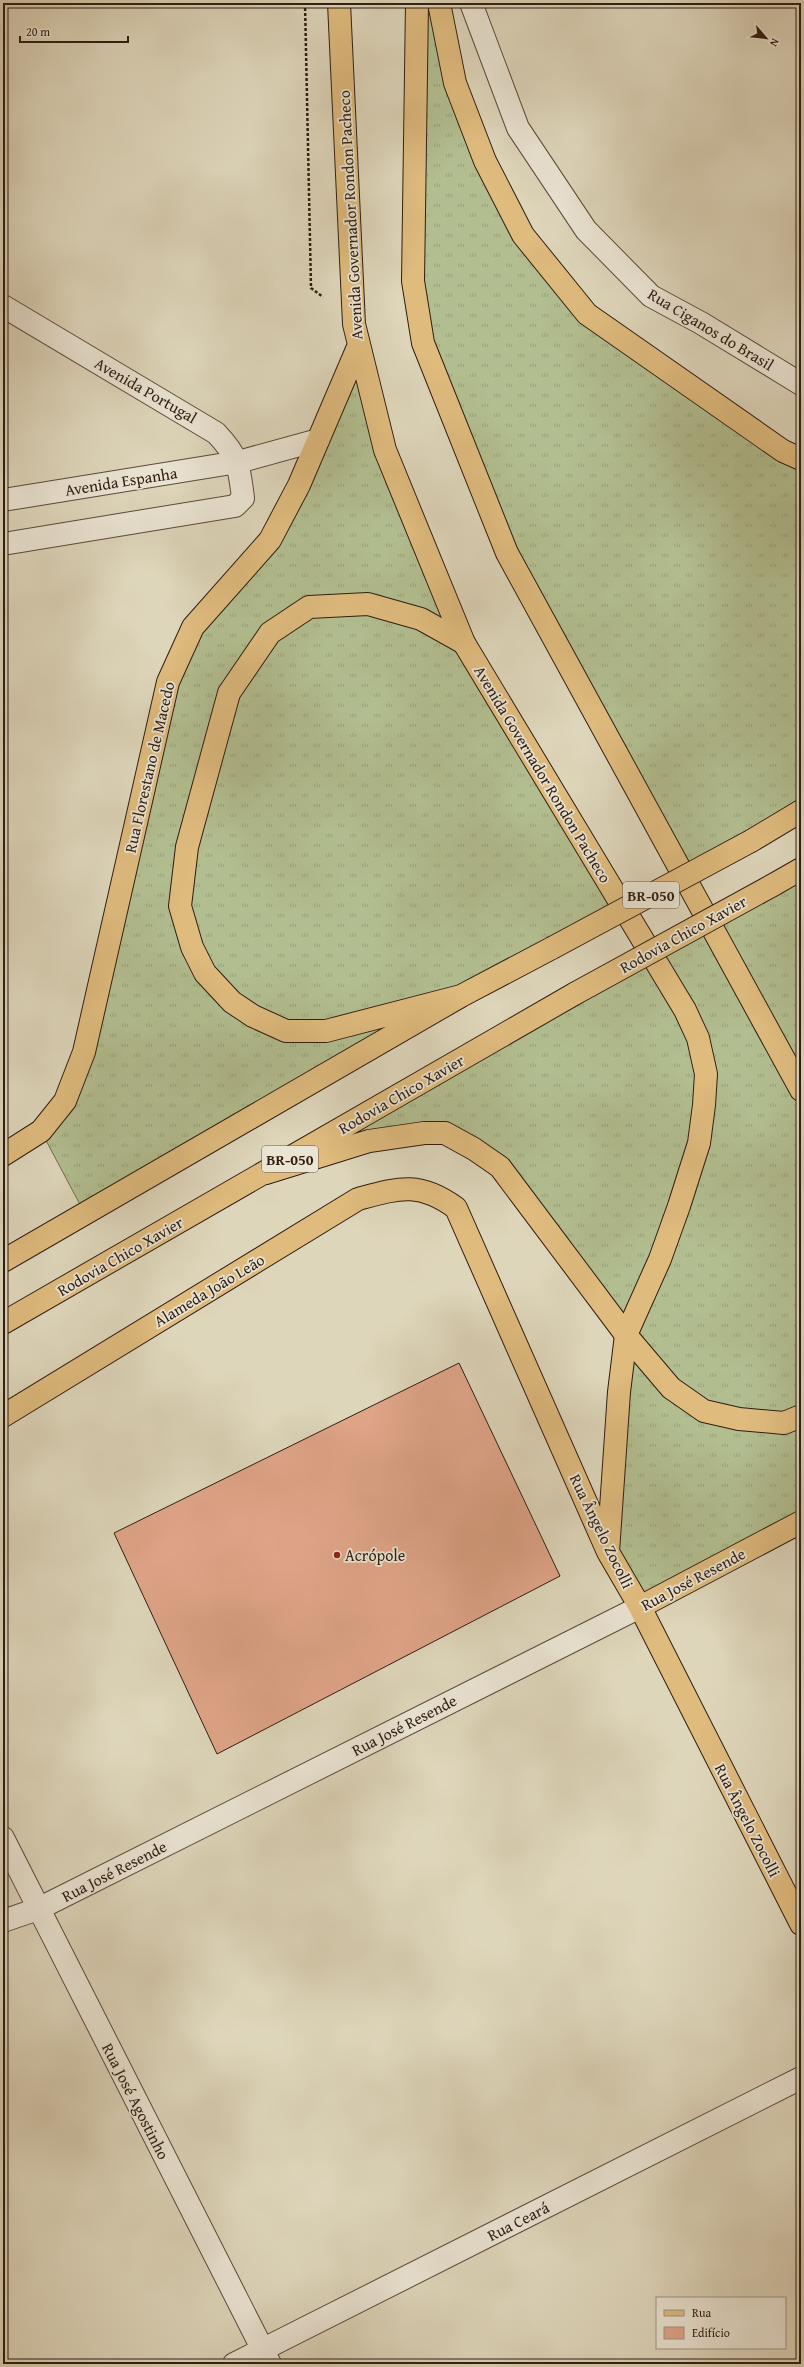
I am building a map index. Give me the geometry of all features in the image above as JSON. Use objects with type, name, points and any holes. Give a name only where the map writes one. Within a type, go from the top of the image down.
[{"type":"main road","name":"Avenida Governador Rondon Pacheco","points":[[339,3],[354,324],[358,347],[385,450],[464,643],[685,1010],[698,1038],[706,1074],[699,1143],[680,1206],[660,1259],[626,1335],[619,1392],[608,1552]]},
{"type":"main road","points":[[417,3],[413,281],[423,343],[507,553],[801,1090]]},
{"type":"main road","points":[[439,3],[455,83],[485,161],[523,234],[587,314],[783,451],[801,459]]},
{"type":"main road","name":"Rua Florestano de Macedo","points":[[3,1155],[41,1131],[65,1101],[84,1052],[168,682],[193,627],[270,540],[299,485],[358,347]]},
{"type":"main road","points":[[461,996],[326,1031],[286,1031],[253,1016],[232,1002],[205,973],[192,947],[180,906],[187,847],[229,693],[270,634],[309,607],[368,604],[421,619],[464,643]]},
{"type":"main road","name":"BR-050","points":[[3,1261],[461,996],[751,841],[801,811]]},
{"type":"main road","name":"Rodovia Chico Xavier","points":[[3,1323],[266,1173],[576,993],[801,869]]},
{"type":"main road","points":[[266,1173],[369,1140],[424,1133],[445,1133],[474,1148],[500,1168],[626,1335],[671,1388],[704,1411],[739,1419],[784,1424],[801,1416]]},
{"type":"main road","name":"Alameda João Leão","points":[[3,1416],[358,1199],[396,1189],[423,1189]]},
{"type":"main road","name":"Rua Ângelo Zocolli","points":[[423,1189],[443,1198],[456,1208],[608,1552],[640,1607],[801,1924]]},
{"type":"main road","name":"Rua José Resende","points":[[640,1607],[801,1522]]},
{"type":"street","name":"Rua Ciganos do Brasil","points":[[471,3],[518,128],[586,230],[651,296],[701,323],[801,384]]},
{"type":"street","name":"Avenida Portugal","points":[[3,306],[207,426],[228,445],[238,462],[243,498],[235,506],[3,544]]},
{"type":"street","name":"Avenida Espanha","points":[[3,500],[238,462],[318,440]]},
{"type":"street","name":"Rua José Resende","points":[[3,1921],[38,1909],[640,1607]]},
{"type":"street","name":"Rua José Agostinho","points":[[3,1838],[266,2357]]},
{"type":"street","name":"Rua Ceará","points":[[234,2364],[266,2357],[801,2078]]},
{"type":"path","points":[[305,3],[311,288],[354,324]]},
{"type":"green space","points":[[417,3],[439,3],[485,161],[587,314],[801,459],[801,811],[681,879],[507,553],[423,343]]},
{"type":"green space","points":[[358,347],[464,643],[624,910],[85,1214],[41,1131],[65,1101],[193,627],[270,540]]},
{"type":"green space","points":[[801,869],[801,1084],[713,917]]},
{"type":"green space","points":[[707,920],[801,1090],[801,1522],[640,1607],[608,1552],[626,1335],[500,1168],[445,1133],[266,1173]]},
{"type":"building","name":"Acrópole","points":[[459,1363],[560,1576],[217,1754],[114,1533]]},
{"type":"place","name":"Acrópole","points":[[337,1555]]}]
